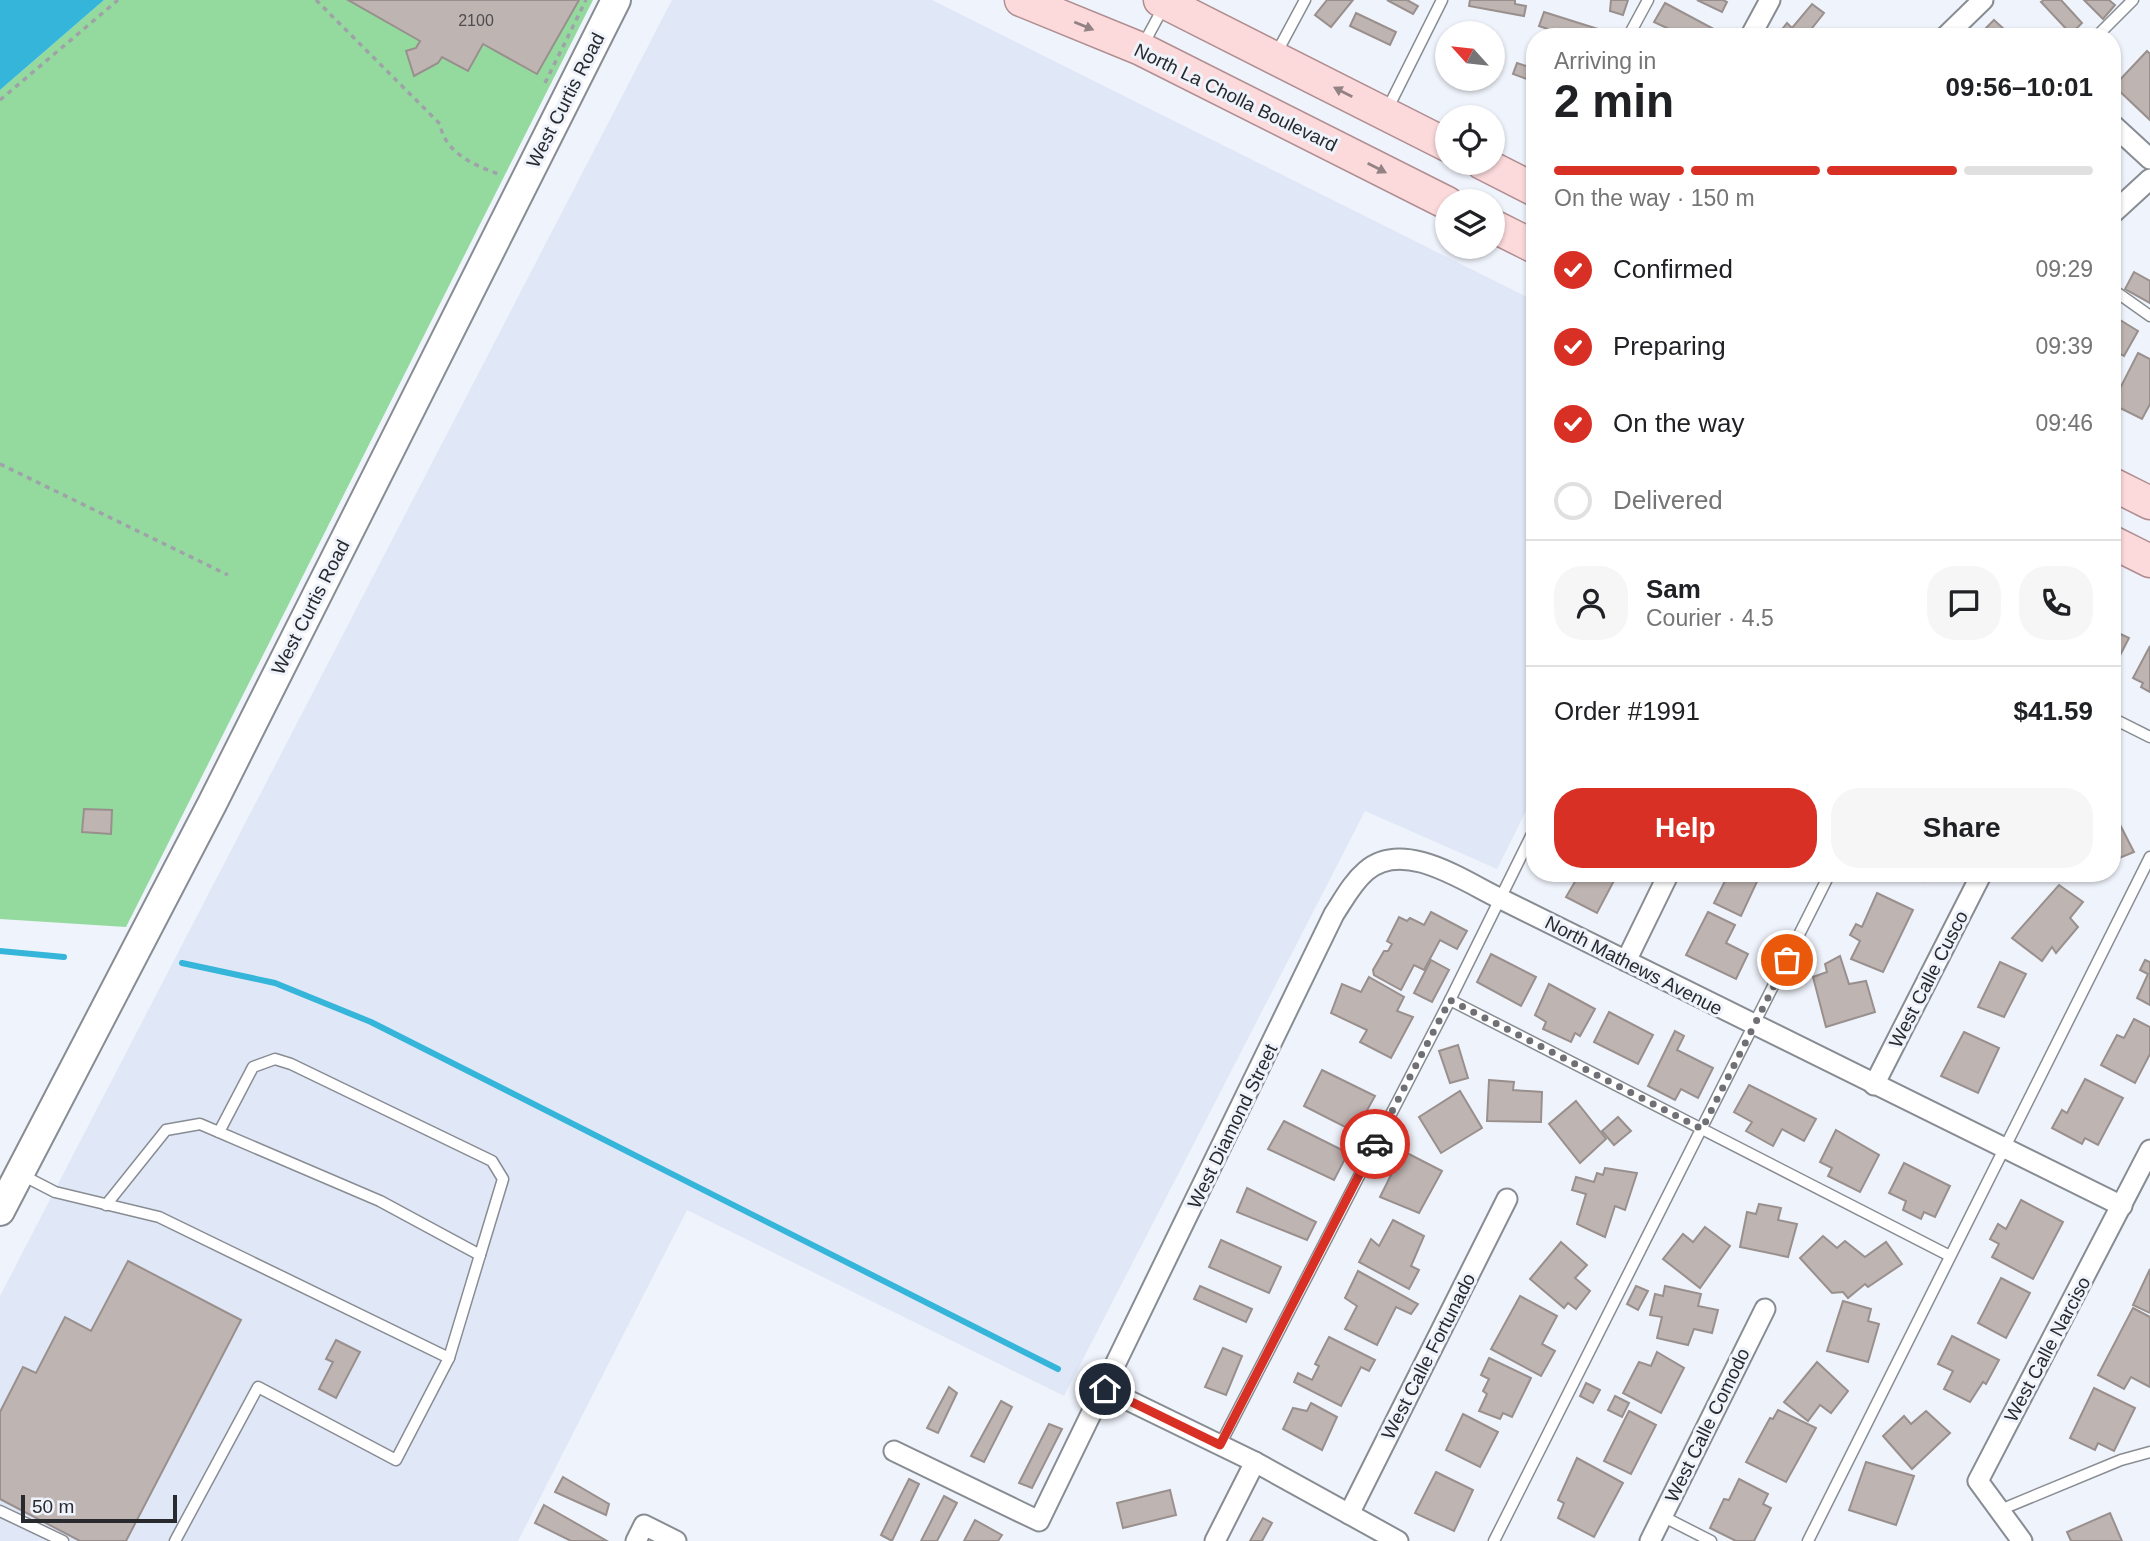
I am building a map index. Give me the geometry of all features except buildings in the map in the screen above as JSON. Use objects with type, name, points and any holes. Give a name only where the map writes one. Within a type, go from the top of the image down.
[{"type":"main road","name":"North La Cholla Boulevard","points":[[1021,0],[1141,49],[1435,197]]},
{"type":"main road","points":[[1164,1],[1435,139]]},
{"type":"main road","points":[[1505,175],[1526,185]]},
{"type":"main road","points":[[1505,232],[1526,242]]},
{"type":"main road","points":[[2121,488],[2150,503]]},
{"type":"main road","points":[[2121,546],[2150,561]]},
{"type":"street","name":"West Curtis Road","points":[[1,1208],[218,791],[616,0]]},
{"type":"street","points":[[1754,28],[1770,0]]},
{"type":"street","points":[[1954,28],[1983,0]]},
{"type":"street","points":[[2121,132],[2150,159]]},
{"type":"street","points":[[2121,206],[2150,179]]},
{"type":"street","name":"North Mathews Avenue","points":[[1368,869],[1395,859],[1421,862],[2122,1206]]},
{"type":"street","name":"West Diamond Street","points":[[894,1451],[1039,1521],[1335,914],[1350,888],[1368,869]]},
{"type":"street","points":[[1626,961],[1665,882]]},
{"type":"street","name":"West Calle Cusco","points":[[1874,1085],[1977,882]]},
{"type":"street","name":"West Calle Narciso","points":[[2022,1541],[1978,1481],[2150,1150]]},
{"type":"street","name":"West Calle Fortunado","points":[[1349,1514],[1507,1199]]},
{"type":"street","name":"West Calle Comodo","points":[[1650,1541],[1765,1309]]},
{"type":"street","points":[[1105,1389],[1255,1462],[1398,1541]]},
{"type":"street","points":[[1215,1541],[1255,1462]]},
{"type":"street","points":[[636,1541],[644,1525],[676,1541]]},
{"type":"lane","points":[[1275,58],[1305,0]]},
{"type":"lane","points":[[1385,114],[1442,0]]},
{"type":"lane","points":[[1633,28],[1648,0]]},
{"type":"lane","points":[[2105,28],[2133,0]]},
{"type":"lane","points":[[1141,49],[1164,1]]},
{"type":"lane","points":[[2121,295],[2150,316]]},
{"type":"lane","points":[[2121,722],[2150,737]]},
{"type":"lane","points":[[1220,1445],[1450,1000],[1526,847]]},
{"type":"lane","points":[[1808,1541],[2150,857]]},
{"type":"lane","points":[[1494,1541],[1826,882]]},
{"type":"lane","points":[[1450,1000],[1950,1256]]},
{"type":"lane","points":[[175,1541],[258,1387],[396,1460],[449,1358],[503,1179],[492,1161],[275,1059],[253,1067],[219,1132]]},
{"type":"lane","points":[[106,1205],[166,1130],[200,1124],[380,1201],[480,1255]]},
{"type":"lane","points":[[21,1174],[55,1192],[159,1217],[449,1358]]},
{"type":"lane","points":[[2000,1510],[2121,1460],[2150,1452]]},
{"type":"lane","points":[[0,1511],[63,1541]]},
{"type":"lane","points":[[1662,1516],[1711,1541]]},
{"type":"path","points":[[0,100],[118,0]]},
{"type":"path","points":[[316,0],[440,124],[441,133],[464,161],[498,174],[504,171]]},
{"type":"path","points":[[541,96],[549,71],[586,0]]},
{"type":"path","points":[[0,464],[228,575]]},
{"type":"shaded area","points":[[672,0],[932,0],[1435,251],[1435,259],[1451,259],[1526,297],[1526,811],[1497,869],[1365,811],[1064,1396],[687,1210],[518,1541],[0,1541],[0,1296]]},
{"type":"green space","points":[[104,0],[593,0],[126,927],[0,919],[0,90]]},
{"type":"water","points":[[0,0],[104,0],[0,90]]},
{"type":"waterway","points":[[0,951],[64,957]]},
{"type":"waterway","points":[[182,963],[275,983],[371,1022],[1058,1369]]},
{"type":"way so far","points":[[1375,1144],[1450,1000],[1702,1129],[1787,960]]},
{"type":"route","points":[[1105,1389],[1220,1445],[1375,1144]]}]
